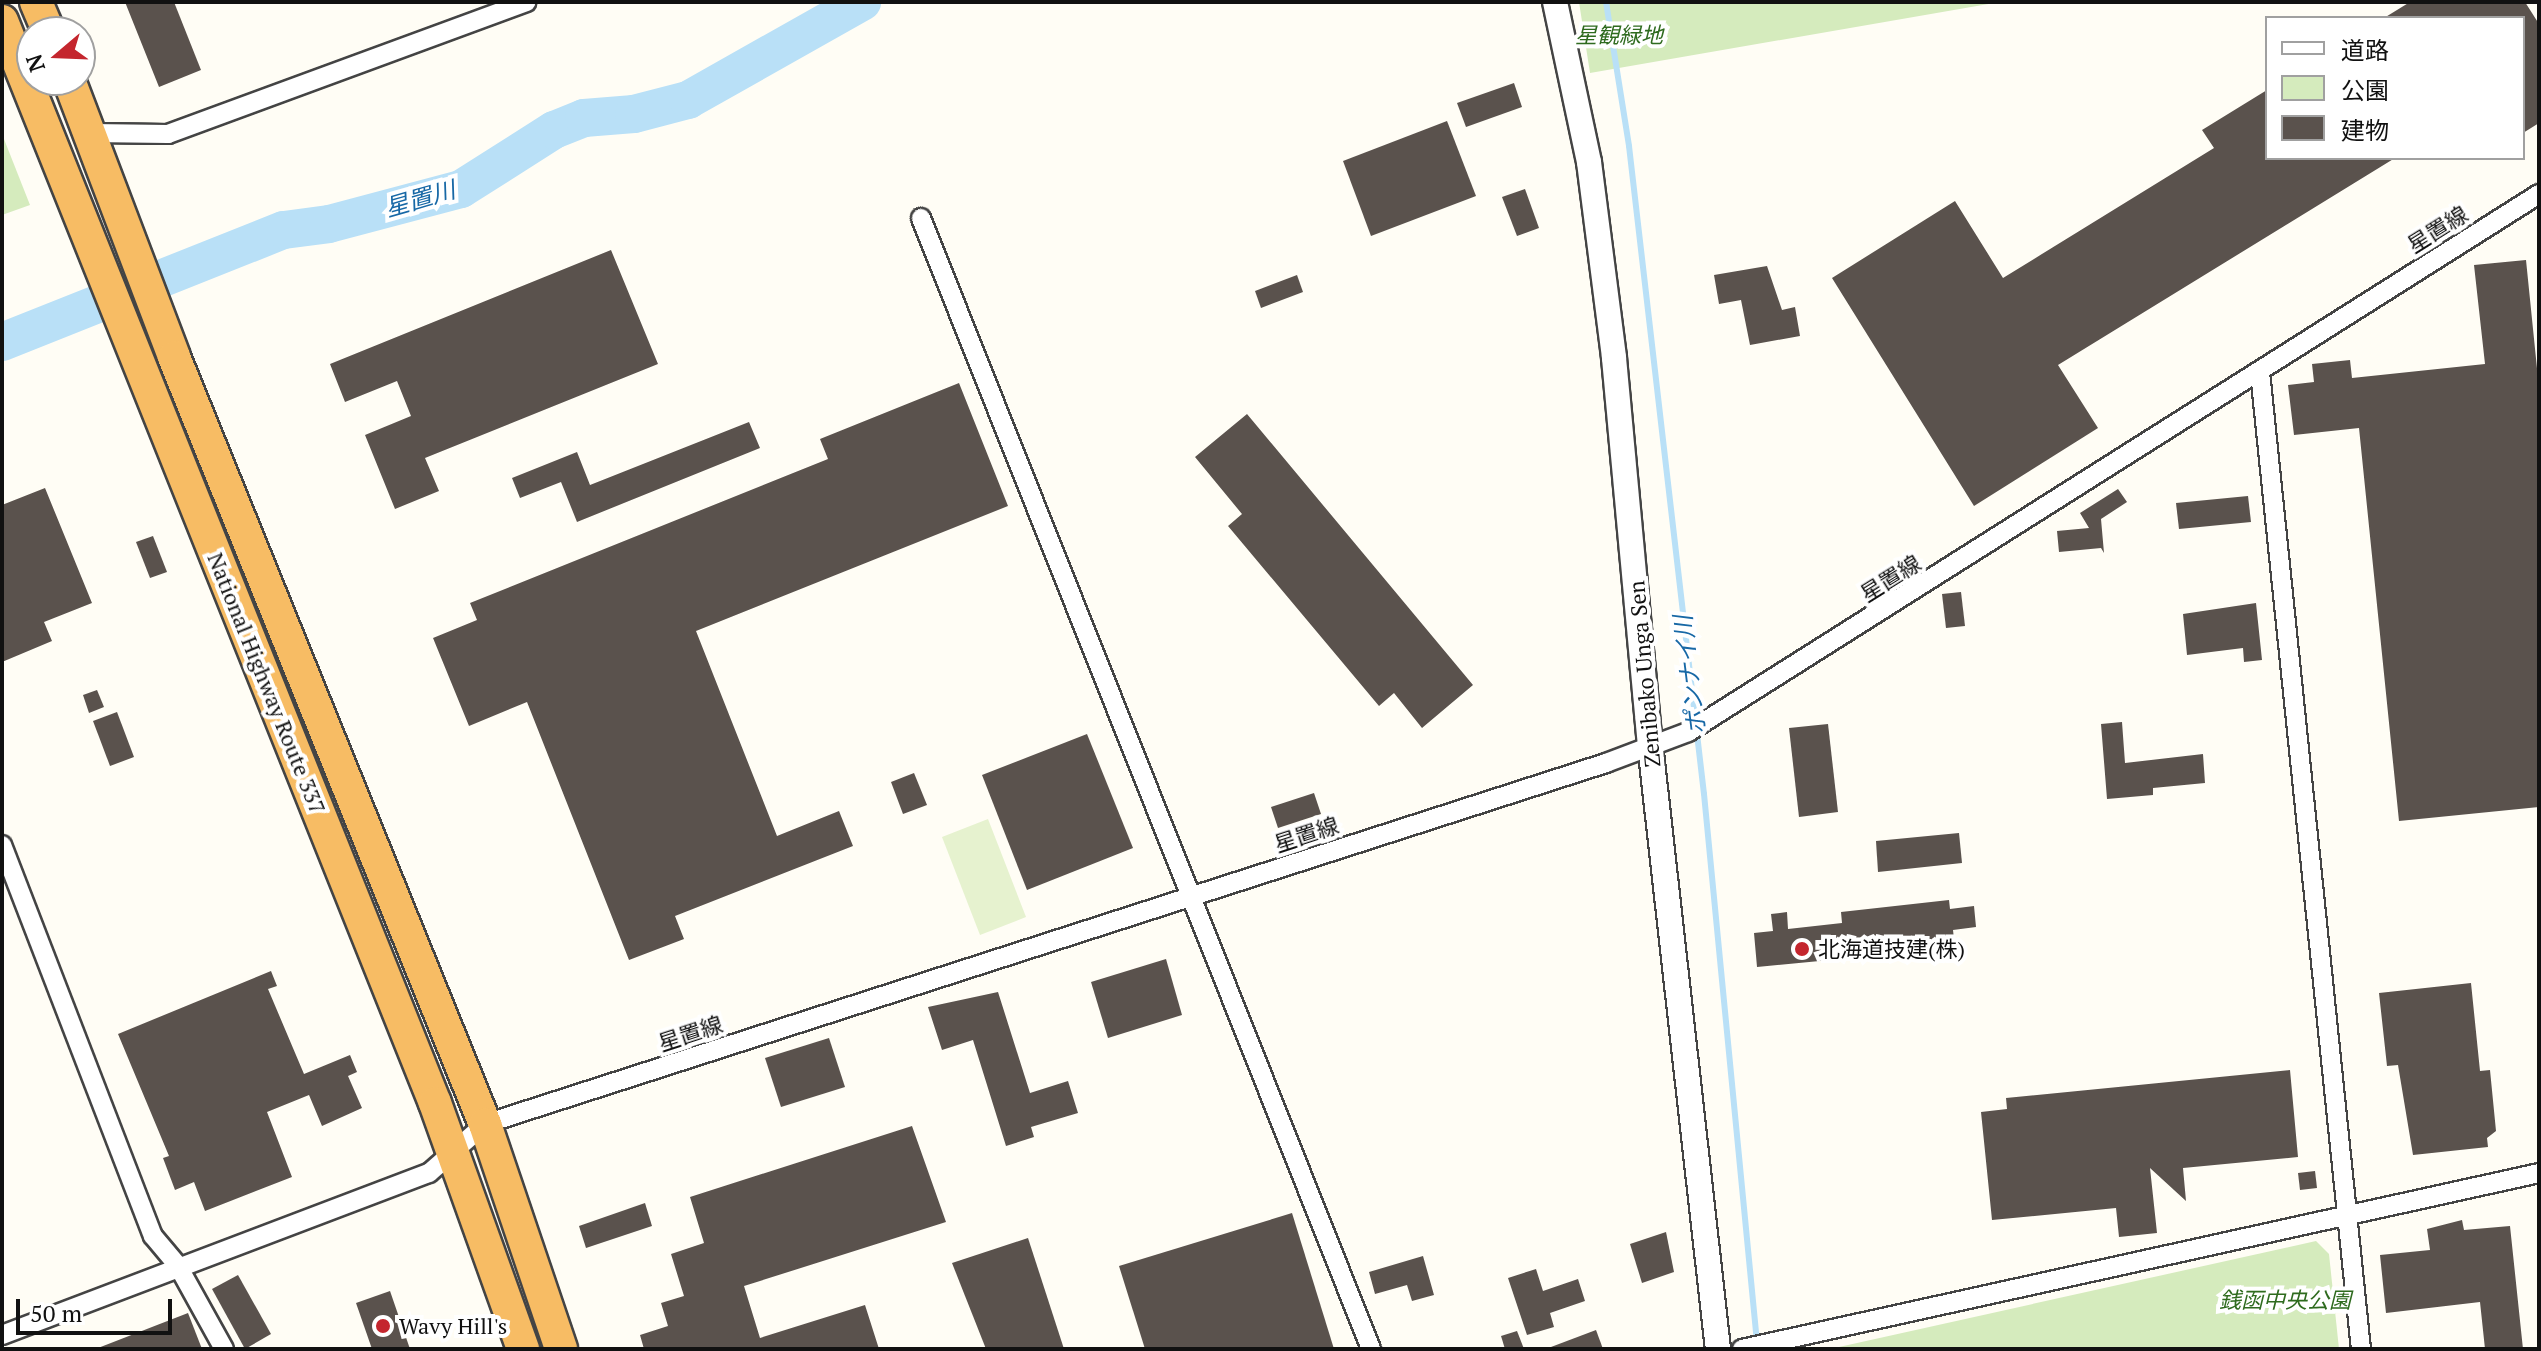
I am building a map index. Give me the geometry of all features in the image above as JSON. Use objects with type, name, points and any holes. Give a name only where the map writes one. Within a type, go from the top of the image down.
[{"type":"highway","name":"National Highway Route 337","points":[[2,21],[452,1154],[523,1349]]},
{"type":"highway","name":"National Highway Route 337","points":[[76,96],[123,211],[174,357],[485,1124],[561,1349]]},
{"type":"street","points":[[91,133],[168,134],[527,2]]},
{"type":"street","name":"Zenibako Unga Sen","points":[[1555,2],[1589,162],[1608,312],[1650,744],[1718,1349]]},
{"type":"street","name":"星置線","points":[[2,1335],[429,1173],[485,1124],[1191,897],[1688,732],[2539,194]]},
{"type":"street","points":[[921,218],[1371,1349]]},
{"type":"street","points":[[2260,372],[2361,1349]]},
{"type":"street","points":[[2,845],[153,1236],[178,1266],[224,1349]]},
{"type":"street","points":[[1755,1346],[2347,1212],[2539,1173]]},
{"type":"green space","name":"星観緑地","points":[[1579,2],[2000,2],[1590,73]]},
{"type":"green space","points":[[2,134],[30,205],[2,215]]},
{"type":"green space","points":[[988,819],[1026,917],[980,935],[942,837]]},
{"type":"green space","name":"銭函中央公園","points":[[2316,1241],[2329,1254],[2339,1349],[1830,1349]]},
{"type":"water","points":[[73,309],[78,323],[2,358],[2,335]]},
{"type":"building","points":[[125,2],[174,2],[201,70],[159,87]]},
{"type":"building","points":[[2410,2],[2525,2],[2539,24],[2539,123],[2525,132],[2525,16],[2387,16]]},
{"type":"building","points":[[1514,83],[1522,107],[1466,127],[1457,103]]},
{"type":"building","points":[[2265,91],[2265,160],[2392,160],[2058,365],[2098,428],[1974,506],[1832,278],[1955,201],[2003,278],[2214,148],[2202,130]]},
{"type":"building","points":[[1447,121],[1476,196],[1371,236],[1343,161]]},
{"type":"building","points":[[1525,189],[1539,228],[1517,236],[1502,197]]},
{"type":"building","points":[[611,250],[658,364],[425,458],[439,491],[395,509],[365,435],[411,416],[397,381],[345,402],[330,364]]},
{"type":"building","points":[[2526,260],[2539,388],[2539,807],[2399,821],[2359,428],[2294,435],[2288,385],[2314,382],[2312,364],[2350,360],[2352,378],[2485,364],[2474,265]]},
{"type":"building","points":[[1767,266],[1782,310],[1795,307],[1800,336],[1750,345],[1741,300],[1719,304],[1714,275]]},
{"type":"building","points":[[1297,275],[1303,292],[1261,308],[1255,291]]},
{"type":"building","points":[[959,383],[1008,506],[696,631],[777,836],[839,811],[853,846],[675,916],[684,939],[629,960],[527,702],[469,726],[433,638],[477,620],[470,603],[828,459],[820,439]]},
{"type":"building","points":[[1247,414],[1473,685],[1422,728],[1394,693],[1379,706],[1228,526],[1242,514],[1195,457]]},
{"type":"building","points":[[749,422],[760,448],[577,522],[561,482],[520,498],[512,478],[577,452],[590,485]]},
{"type":"building","points":[[45,488],[92,603],[44,622],[52,641],[2,662],[2,505]]},
{"type":"building","points":[[2118,489],[2127,502],[2101,519],[2104,553],[2101,548],[2059,552],[2057,531],[2089,528],[2080,513]]},
{"type":"building","points":[[2248,496],[2251,522],[2179,529],[2176,503]]},
{"type":"building","points":[[153,536],[167,572],[150,578],[136,542]]},
{"type":"building","points":[[1961,592],[1965,626],[1946,628],[1942,594]]},
{"type":"building","points":[[2256,603],[2262,660],[2244,662],[2243,648],[2187,655],[2183,614]]},
{"type":"building","points":[[97,690],[104,707],[89,713],[83,695]]},
{"type":"building","points":[[117,712],[134,757],[110,766],[93,721]]},
{"type":"building","points":[[2122,722],[2125,763],[2203,754],[2205,783],[2153,788],[2153,795],[2107,799],[2101,724]]},
{"type":"building","points":[[1828,724],[1838,812],[1799,817],[1789,728]]},
{"type":"building","points":[[1087,734],[1133,848],[1027,890],[982,775]]},
{"type":"building","points":[[914,773],[927,805],[903,814],[891,782]]},
{"type":"building","points":[[1314,793],[1321,814],[1278,828],[1271,807]]},
{"type":"building","points":[[1959,833],[1962,863],[1878,872],[1876,841]]},
{"type":"building","points":[[1949,900],[1950,909],[1974,906],[1976,927],[1953,930],[1955,948],[1757,967],[1754,933],[1773,931],[1771,914],[1787,912],[1788,929],[1842,923],[1841,912]]},
{"type":"building","points":[[1166,959],[1182,1015],[1108,1038],[1091,982]]},
{"type":"building","points":[[271,971],[277,986],[268,989],[304,1074],[350,1055],[357,1072],[348,1076],[362,1108],[322,1126],[309,1095],[267,1112],[292,1177],[205,1211],[194,1182],[175,1190],[163,1158],[169,1156],[118,1034]]},
{"type":"building","points":[[2471,983],[2480,1071],[2490,1070],[2496,1131],[2487,1138],[2488,1147],[2413,1155],[2398,1065],[2387,1066],[2379,993]]},
{"type":"building","points":[[998,992],[1030,1093],[1068,1081],[1078,1113],[1031,1127],[1034,1137],[1006,1146],[973,1040],[942,1050],[928,1007]]},
{"type":"building","points":[[829,1038],[845,1087],[781,1107],[765,1058]]},
{"type":"building","points":[[2290,1070],[2298,1157],[2183,1168],[2186,1201],[2150,1168],[2157,1233],[2119,1237],[2116,1208],[1992,1220],[1981,1112],[2007,1109],[2006,1098]]},
{"type":"building","points":[[912,1126],[946,1222],[744,1286],[760,1338],[865,1305],[879,1349],[644,1349],[640,1335],[668,1326],[661,1303],[684,1296],[671,1254],[704,1243],[690,1197]]},
{"type":"building","points":[[2315,1171],[2317,1188],[2300,1190],[2298,1173]]},
{"type":"building","points":[[645,1203],[652,1226],[586,1248],[579,1226]]},
{"type":"building","points":[[1292,1213],[1334,1349],[1145,1349],[1119,1266]]},
{"type":"building","points":[[2462,1220],[2464,1230],[2510,1226],[2523,1349],[2485,1349],[2480,1302],[2386,1313],[2380,1255],[2430,1250],[2427,1229]]},
{"type":"building","points":[[1666,1232],[1674,1272],[1642,1283],[1630,1244]]},
{"type":"building","points":[[1028,1238],[1064,1349],[986,1349],[952,1263]]},
{"type":"building","points":[[1423,1256],[1434,1295],[1412,1301],[1407,1285],[1375,1294],[1369,1272]]},
{"type":"building","points":[[1536,1269],[1543,1291],[1578,1279],[1585,1301],[1550,1313],[1554,1327],[1527,1335],[1508,1278]]},
{"type":"building","points":[[238,1275],[271,1334],[245,1349],[212,1289]]},
{"type":"building","name":"Wavy Hill's","points":[[390,1291],[410,1349],[372,1349],[356,1303]]},
{"type":"building","points":[[188,1313],[202,1349],[98,1349],[98,1348]]},
{"type":"building","points":[[1596,1330],[1603,1349],[1551,1347]]},
{"type":"building","points":[[1517,1331],[1524,1349],[1505,1349],[1501,1336]]},
{"type":"waterway","name":"星置川","points":[[2,342],[284,230],[329,224],[461,189],[554,130],[584,118],[634,114],[688,100],[862,2]]},
{"type":"waterway","name":"ポンナイ川","points":[[1606,2],[1629,146],[1704,794],[1757,1342]]},
{"type":"place","name":"北海道技建(株)","points":[[1802,949]]},
{"type":"place","name":"Wavy Hill's","points":[[383,1326]]}]
